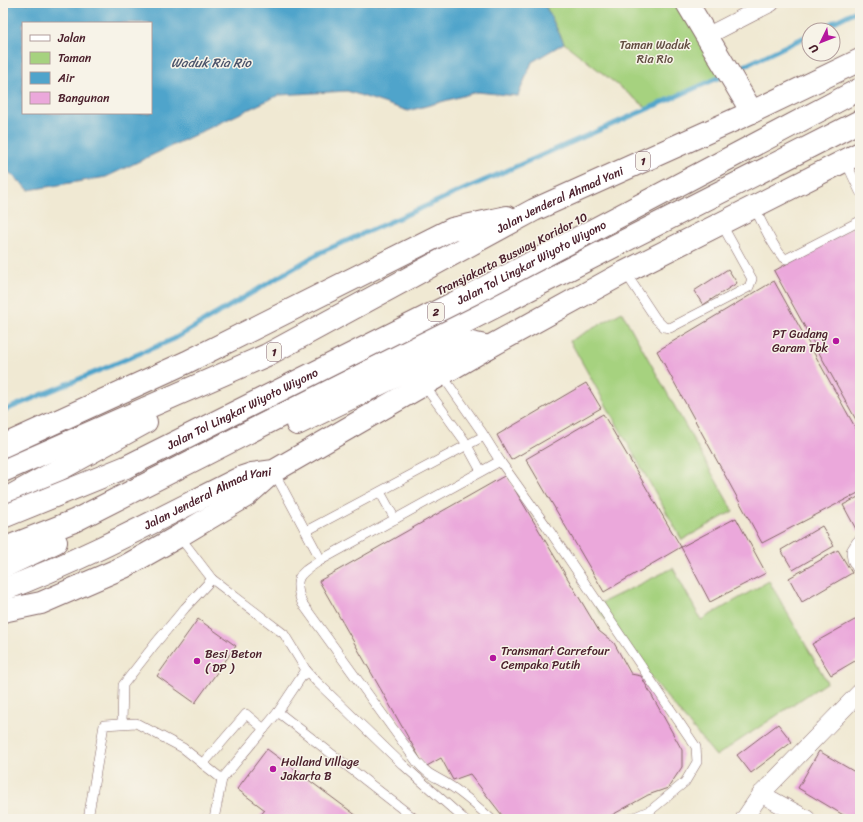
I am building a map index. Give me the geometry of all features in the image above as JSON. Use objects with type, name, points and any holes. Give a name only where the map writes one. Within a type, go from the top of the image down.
[{"type":"main road","points":[[687,3],[748,106]]},
{"type":"main road","name":"Jalan Jenderal Ahmad Yani","points":[[3,499],[13,495],[534,210],[748,106],[860,60]]},
{"type":"main road","name":"Jalan Tol Lingkar Wiyoto Wiyono","points":[[3,517],[126,467],[474,293],[860,90]]},
{"type":"main road","name":"Jalan Tol Lingkar Wiyoto Wiyono","points":[[3,548],[74,521],[860,121]]},
{"type":"main road","name":"Jalan Jenderal Ahmad Yani","points":[[3,590],[39,576],[154,522],[240,478],[252,474],[274,471],[489,347],[625,272],[853,157]]},
{"type":"main road","points":[[3,446],[187,362],[452,229],[534,210]]},
{"type":"main road","name":"Jalan Jenderal Ahmad Yani","points":[[3,566],[17,561],[464,343],[467,342],[489,347]]},
{"type":"main road","name":"Jalan Jenderal Ahmad Yani","points":[[3,471],[267,355]]},
{"type":"main road","points":[[3,611],[41,603],[124,566],[179,536],[246,496],[274,471]]},
{"type":"street","points":[[708,39],[771,3]]},
{"type":"street","points":[[860,544],[855,552],[856,559],[860,566]]},
{"type":"street","points":[[744,819],[761,794],[860,692]]},
{"type":"street","points":[[761,794],[807,819]]},
{"type":"lane","name":"Transjakarta Busway Koridor 10","points":[[3,523],[69,496],[182,443],[358,345],[860,90]]},
{"type":"lane","points":[[324,383],[806,138]]},
{"type":"lane","points":[[853,157],[860,192]]},
{"type":"lane","points":[[754,207],[775,248],[781,256],[786,259],[860,221]]},
{"type":"lane","points":[[625,272],[656,319],[664,327],[670,328],[749,287],[752,279],[721,223]]},
{"type":"lane","points":[[433,380],[484,436],[696,747],[697,762],[685,782],[651,810],[630,819]]},
{"type":"lane","points":[[433,380],[481,471]]},
{"type":"lane","points":[[3,542],[74,513],[275,408]]},
{"type":"lane","points":[[306,531],[484,436]]},
{"type":"lane","points":[[491,819],[450,785],[425,772],[416,762],[302,602],[298,592],[297,583],[301,573],[321,560],[500,461]]},
{"type":"lane","points":[[274,471],[321,560]]},
{"type":"lane","points":[[380,492],[395,519]]},
{"type":"lane","points":[[179,536],[212,580],[284,634],[306,670],[317,682],[402,764],[464,819]]},
{"type":"lane","points":[[122,723],[123,685],[185,608],[212,580]]},
{"type":"lane","points":[[214,819],[222,779],[278,712],[306,670]]},
{"type":"lane","points":[[278,712],[415,819]]},
{"type":"lane","points":[[203,764],[246,714],[264,728]]},
{"type":"lane","points":[[88,819],[104,725],[136,723],[183,748],[222,779]]},
{"type":"green space","name":"Taman Waduk Ria Rio","points":[[544,3],[687,3],[729,73],[648,109],[564,43]]},
{"type":"green space","points":[[622,312],[733,511],[682,540],[570,341]]},
{"type":"green space","points":[[673,568],[701,620],[769,581],[827,682],[716,756],[635,659],[595,606]]},
{"type":"water","name":"Waduk Ria Rio","points":[[3,3],[544,3],[564,43],[532,62],[518,96],[477,92],[408,111],[347,91],[279,95],[106,177],[29,190],[3,167]]},
{"type":"building","name":"PT Gudang Garam Tbk","points":[[860,223],[860,427],[774,271]]},
{"type":"building","points":[[728,269],[737,283],[703,305],[694,291]]},
{"type":"building","points":[[774,281],[860,436],[860,492],[762,543],[657,351]]},
{"type":"building","points":[[586,383],[601,408],[511,460],[497,435]]},
{"type":"building","points":[[603,414],[681,547],[604,592],[526,459]]},
{"type":"building","name":"Transmart Carrefour Cempaka Putih","points":[[506,475],[599,631],[614,643],[631,674],[641,676],[682,750],[682,767],[668,788],[648,795],[605,819],[505,819],[470,774],[453,780],[441,758],[425,767],[319,581]]},
{"type":"building","points":[[860,496],[860,530],[857,531],[843,505]]},
{"type":"building","points":[[736,518],[766,573],[710,602],[681,547]]},
{"type":"building","points":[[822,526],[834,546],[793,570],[781,550]]},
{"type":"building","points":[[838,550],[852,573],[802,602],[789,578]]},
{"type":"building","points":[[860,617],[860,658],[831,675],[812,644]]},
{"type":"building","name":"Besi Beton ( DP )","points":[[198,619],[236,646],[195,703],[157,676]]},
{"type":"building","points":[[860,706],[860,715],[856,709]]},
{"type":"building","points":[[778,724],[792,742],[751,773],[737,755]]},
{"type":"building","name":"Holland Village Jakarta B","points":[[267,749],[361,819],[257,819],[265,810],[237,789]]},
{"type":"building","points":[[819,751],[860,775],[860,819],[850,819],[798,788]]},
{"type":"waterway","points":[[834,22],[860,9]]},
{"type":"waterway","points":[[734,71],[801,39]]},
{"type":"waterway","points":[[3,411],[174,339],[321,252],[725,75]]},
{"type":"place","name":"PT Gudang Garam Tbk","points":[[836,341]]},
{"type":"place","name":"Transmart Carrefour Cempaka Putih","points":[[493,658]]},
{"type":"place","name":"Besi Beton ( DP )","points":[[197,661]]},
{"type":"place","name":"Holland Village Jakarta B","points":[[273,769]]}]
